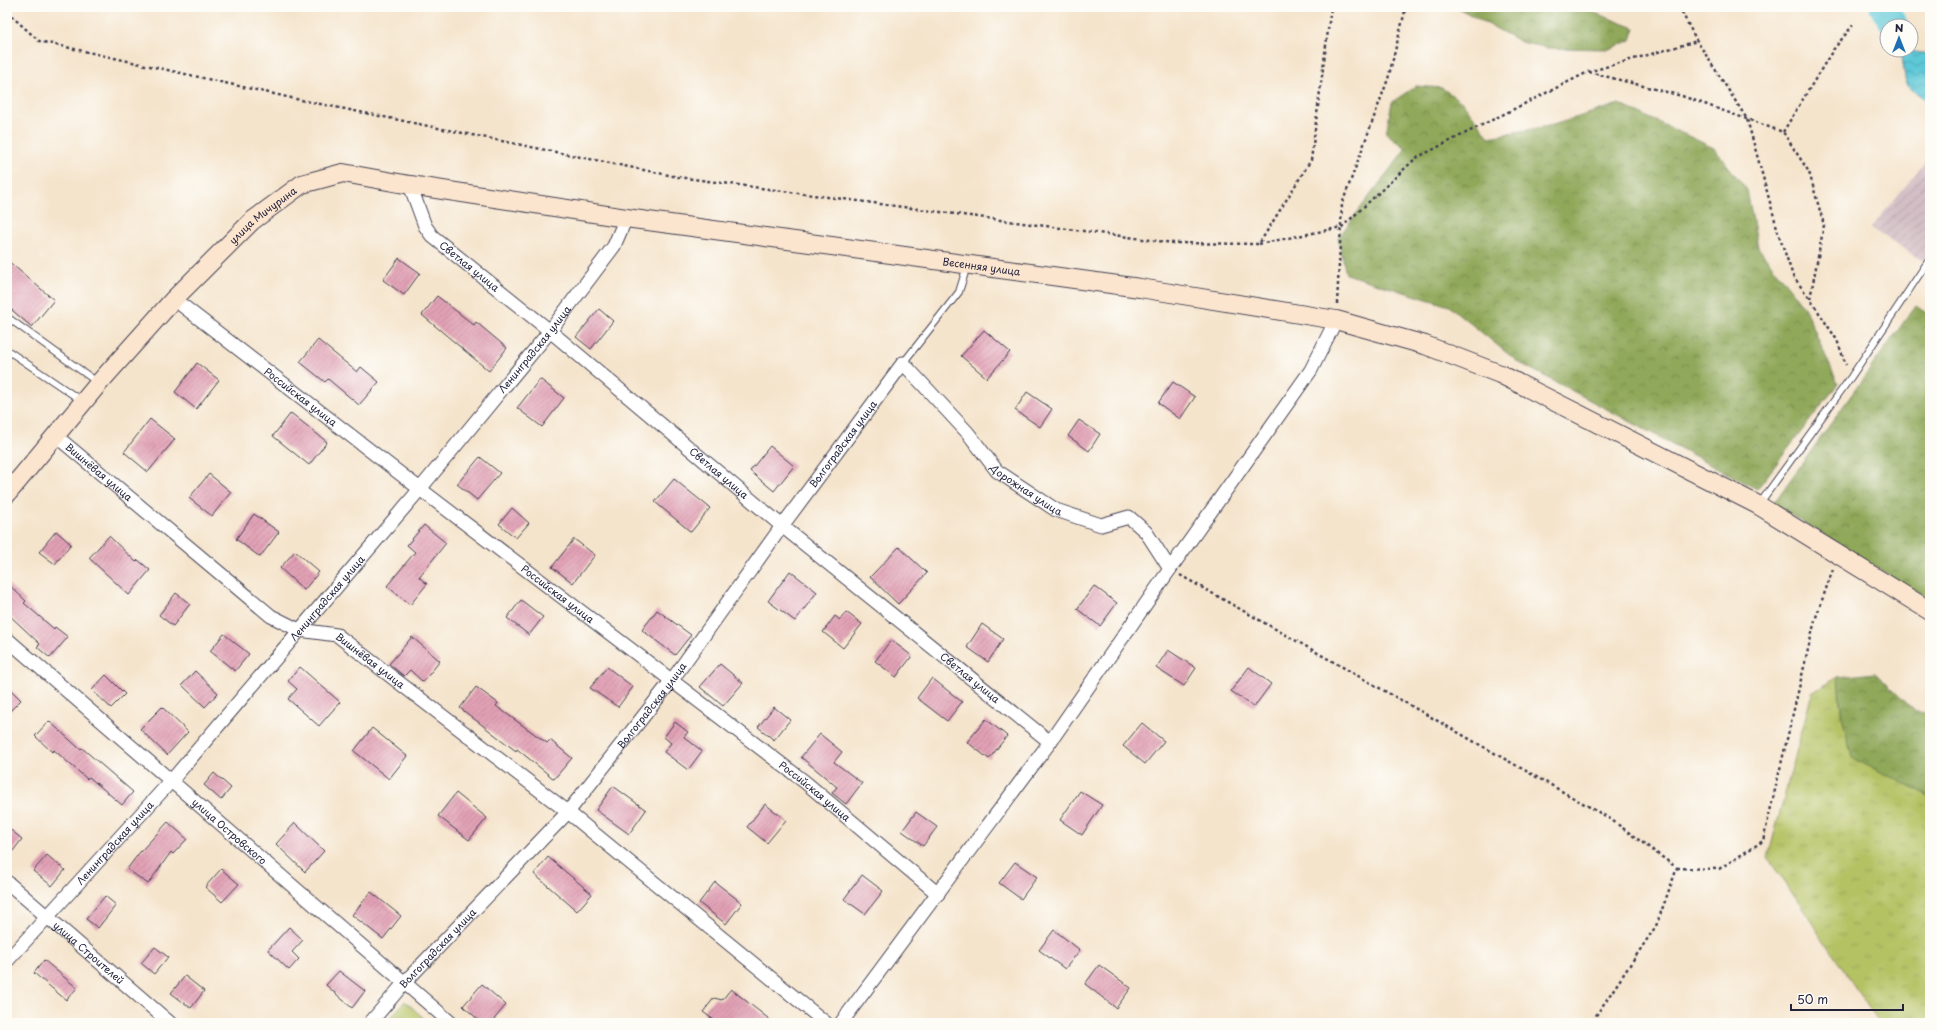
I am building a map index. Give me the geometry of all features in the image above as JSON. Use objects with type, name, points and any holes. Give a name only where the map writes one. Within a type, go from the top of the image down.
[{"type":"street","name":"улица Мичурина","points":[[7,494],[99,383],[174,299],[252,221],[302,184],[343,173],[410,185],[626,218]]},
{"type":"street","name":"Светлая улица","points":[[410,185],[425,226],[432,236],[550,331],[782,526],[1050,742]]},
{"type":"street","name":"Весенняя улица","points":[[626,218],[1140,288],[1336,320],[1425,345],[1500,374],[1758,506],[1930,611]]},
{"type":"street","name":"Ленинградская улица","points":[[7,961],[172,780],[420,489],[550,331],[614,246],[626,218]]},
{"type":"street","name":"Российская улица","points":[[174,299],[420,489],[805,782],[938,894]]},
{"type":"street","points":[[841,1023],[1050,742],[1170,569],[1312,370],[1336,320]]},
{"type":"street","name":"Волгоградская улица","points":[[370,1023],[405,982],[568,812],[672,680],[782,526],[903,363]]},
{"type":"street","name":"Дорожная улица","points":[[903,363],[968,434],[996,471],[1056,510],[1101,525],[1129,517],[1146,532],[1170,569]]},
{"type":"street","name":"Вишнёвая улица","points":[[56,436],[271,616],[299,630],[337,635],[568,812],[826,1023]]},
{"type":"street","name":"улица Островского","points":[[7,639],[172,780],[451,1023]]},
{"type":"street","name":"улица Строителей","points":[[7,882],[170,1023]]},
{"type":"lane","points":[[1758,506],[1851,377],[1927,263]]},
{"type":"lane","points":[[903,363],[959,292],[968,265]]},
{"type":"lane","points":[[7,318],[99,383]]},
{"type":"lane","points":[[7,350],[83,402]]},
{"type":"path","points":[[1259,244],[1311,160],[1331,7]]},
{"type":"path","points":[[1336,320],[1342,204],[1388,79],[1406,7]]},
{"type":"path","points":[[1679,7],[1697,41],[1747,119],[1779,235],[1793,276],[1837,340],[1851,377]]},
{"type":"path","points":[[7,12],[39,41],[296,99],[678,177],[1174,243],[1259,244],[1342,227],[1416,158],[1588,72],[1697,41]]},
{"type":"path","points":[[1783,132],[1833,50],[1853,25]]},
{"type":"path","points":[[1588,72],[1682,96],[1783,132],[1809,172],[1824,225],[1810,299]]},
{"type":"path","points":[[1170,569],[1609,818],[1677,868],[1719,869],[1763,841],[1815,620],[1838,554]]},
{"type":"path","points":[[1591,1023],[1656,926],[1677,868]]},
{"type":"shaded area","points":[[1930,156],[1930,265],[1871,228]]},
{"type":"green space","points":[[1456,7],[1579,7],[1635,28],[1631,40],[1610,49],[1548,48],[1521,42]]},
{"type":"green space","points":[[1416,86],[1442,88],[1463,103],[1489,137],[1553,125],[1619,104],[1714,148],[1747,190],[1758,247],[1805,309],[1838,384],[1757,489],[1518,362],[1449,306],[1346,274],[1338,238],[1406,148],[1386,133],[1392,102]]},
{"type":"green space","points":[[1916,305],[1930,315],[1930,600],[1773,504]]},
{"type":"green space","points":[[1875,673],[1916,712],[1930,713],[1930,800],[1926,794],[1852,758],[1841,712],[1838,677]]},
{"type":"green space","points":[[1838,677],[1841,712],[1926,794],[1930,800],[1930,1020],[1927,1023],[1879,1023],[1768,857],[1812,693]]},
{"type":"green space","points":[[405,1001],[429,1023],[386,1023]]},
{"type":"water","points":[[1919,52],[1930,54],[1930,107],[1922,97],[1906,85],[1902,58],[1919,58]]},
{"type":"building","points":[[399,258],[420,273],[404,295],[383,280]]},
{"type":"building","points":[[7,260],[54,300],[32,327],[7,306]]},
{"type":"building","points":[[437,296],[474,325],[476,322],[507,348],[489,371],[422,315]]},
{"type":"building","points":[[599,309],[613,321],[591,349],[576,337]]},
{"type":"building","points":[[984,330],[1010,352],[987,378],[961,356]]},
{"type":"building","points":[[318,340],[357,372],[361,367],[379,382],[359,405],[328,379],[325,382],[300,362]]},
{"type":"building","points":[[197,363],[219,380],[196,409],[175,392]]},
{"type":"building","points":[[540,379],[564,398],[542,427],[517,408]]},
{"type":"building","points":[[1173,382],[1195,397],[1180,419],[1158,403]]},
{"type":"building","points":[[1027,392],[1052,409],[1040,427],[1015,410]]},
{"type":"building","points":[[291,413],[327,442],[309,465],[273,436]]},
{"type":"building","points":[[150,419],[175,439],[148,472],[124,452]]},
{"type":"building","points":[[1079,420],[1100,434],[1089,451],[1068,436]]},
{"type":"building","points":[[770,446],[794,466],[774,491],[750,471]]},
{"type":"building","points":[[480,457],[500,473],[477,500],[457,484]]},
{"type":"building","points":[[209,474],[231,492],[212,516],[189,498]]},
{"type":"building","points":[[674,479],[710,508],[691,532],[655,502]]},
{"type":"building","points":[[512,508],[529,523],[516,538],[499,524]]},
{"type":"building","points":[[254,514],[279,532],[260,557],[236,539]]},
{"type":"building","points":[[424,525],[446,543],[419,577],[427,584],[410,605],[387,586],[415,552],[407,545]]},
{"type":"building","points":[[56,531],[71,544],[55,564],[39,552]]},
{"type":"building","points":[[109,536],[136,562],[138,560],[150,570],[129,595],[89,558]]},
{"type":"building","points":[[574,539],[595,555],[573,583],[552,567]]},
{"type":"building","points":[[899,547],[927,573],[898,604],[870,577]]},
{"type":"building","points":[[295,551],[319,572],[304,590],[280,568]]},
{"type":"building","points":[[790,571],[817,592],[795,621],[768,601]]},
{"type":"building","points":[[7,583],[26,601],[24,603],[54,629],[55,627],[68,637],[50,658],[37,647],[40,644],[7,613]]},
{"type":"building","points":[[1094,586],[1117,603],[1100,626],[1077,609]]},
{"type":"building","points":[[176,593],[190,604],[173,626],[159,615]]},
{"type":"building","points":[[521,600],[543,617],[529,635],[507,618]]},
{"type":"building","points":[[657,610],[691,635],[675,655],[642,630]]},
{"type":"building","points":[[846,612],[862,624],[843,648],[823,632],[835,616],[840,620]]},
{"type":"building","points":[[982,624],[1003,639],[988,662],[967,647]]},
{"type":"building","points":[[224,634],[249,654],[235,671],[210,651]]},
{"type":"building","points":[[412,637],[440,661],[423,682],[410,670],[404,676],[389,664]]},
{"type":"building","points":[[891,640],[912,656],[896,677],[875,661]]},
{"type":"building","points":[[1168,650],[1196,668],[1184,686],[1156,668]]},
{"type":"building","points":[[720,664],[743,683],[723,706],[700,687]]},
{"type":"building","points":[[300,667],[340,702],[319,726],[288,699],[297,689],[288,681]]},
{"type":"building","points":[[607,667],[633,687],[618,707],[590,688]]},
{"type":"building","points":[[1249,667],[1271,684],[1254,707],[1231,691]]},
{"type":"building","points":[[195,671],[218,693],[205,707],[182,685]]},
{"type":"building","points":[[106,675],[125,694],[111,708],[92,690]]},
{"type":"building","points":[[932,678],[962,702],[947,721],[917,698]]},
{"type":"building","points":[[7,686],[21,700],[7,714]]},
{"type":"building","points":[[476,687],[498,703],[496,706],[547,743],[550,740],[572,758],[554,779],[517,749],[516,751],[460,708]]},
{"type":"building","points":[[162,707],[188,732],[167,755],[140,729]]},
{"type":"building","points":[[774,707],[790,720],[774,740],[758,727]]},
{"type":"building","points":[[986,719],[1007,736],[989,759],[967,742]]},
{"type":"building","points":[[49,721],[80,749],[82,748],[133,792],[122,805],[89,777],[87,779],[54,750],[52,752],[35,736]]},
{"type":"building","points":[[675,722],[688,732],[684,737],[702,751],[688,770],[664,752],[671,743],[664,737]]},
{"type":"building","points":[[1142,723],[1164,741],[1145,764],[1123,746]]},
{"type":"building","points":[[372,728],[407,756],[389,779],[354,751]]},
{"type":"building","points":[[820,734],[842,752],[834,762],[862,783],[846,804],[832,793],[837,787],[801,757]]},
{"type":"building","points":[[214,773],[231,788],[221,800],[204,785]]},
{"type":"building","points":[[613,786],[646,810],[629,834],[596,810]]},
{"type":"building","points":[[1080,791],[1102,805],[1082,835],[1060,820]]},
{"type":"building","points":[[456,793],[487,818],[469,840],[438,816]]},
{"type":"building","points":[[765,804],[786,820],[767,843],[747,827]]},
{"type":"building","points":[[916,812],[937,827],[923,846],[902,831]]},
{"type":"building","points":[[168,822],[187,839],[173,854],[171,852],[148,884],[127,869],[140,852]]},
{"type":"building","points":[[295,823],[324,851],[305,872],[276,844]]},
{"type":"building","points":[[7,827],[22,839],[7,859]]},
{"type":"building","points":[[47,855],[65,870],[52,886],[33,871]]},
{"type":"building","points":[[548,857],[592,894],[577,911],[534,874]]},
{"type":"building","points":[[1015,862],[1037,877],[1021,899],[999,883]]},
{"type":"building","points":[[221,869],[239,884],[222,902],[205,887]]},
{"type":"building","points":[[862,875],[883,891],[865,914],[844,899]]},
{"type":"building","points":[[715,882],[742,903],[726,924],[699,903]]},
{"type":"building","points":[[371,892],[401,916],[383,939],[352,915]]},
{"type":"building","points":[[105,896],[116,905],[98,928],[86,919]]},
{"type":"building","points":[[289,927],[303,940],[292,952],[299,959],[289,970],[268,950]]},
{"type":"building","points":[[1054,930],[1080,950],[1065,969],[1039,950]]},
{"type":"building","points":[[155,947],[168,957],[154,974],[141,963]]},
{"type":"building","points":[[44,960],[77,988],[66,1000],[34,973]]},
{"type":"building","points":[[1099,965],[1131,988],[1116,1008],[1085,984]]},
{"type":"building","points":[[339,971],[365,991],[352,1008],[326,985]]},
{"type":"building","points":[[185,976],[204,991],[191,1008],[171,993]]},
{"type":"building","points":[[482,984],[506,1005],[491,1023],[482,1023],[463,1006]]},
{"type":"building","points":[[731,989],[774,1023],[718,1023],[703,1012],[714,998],[722,1000]]},
{"type":"waterway","points":[[1883,7],[1890,18]]}]
